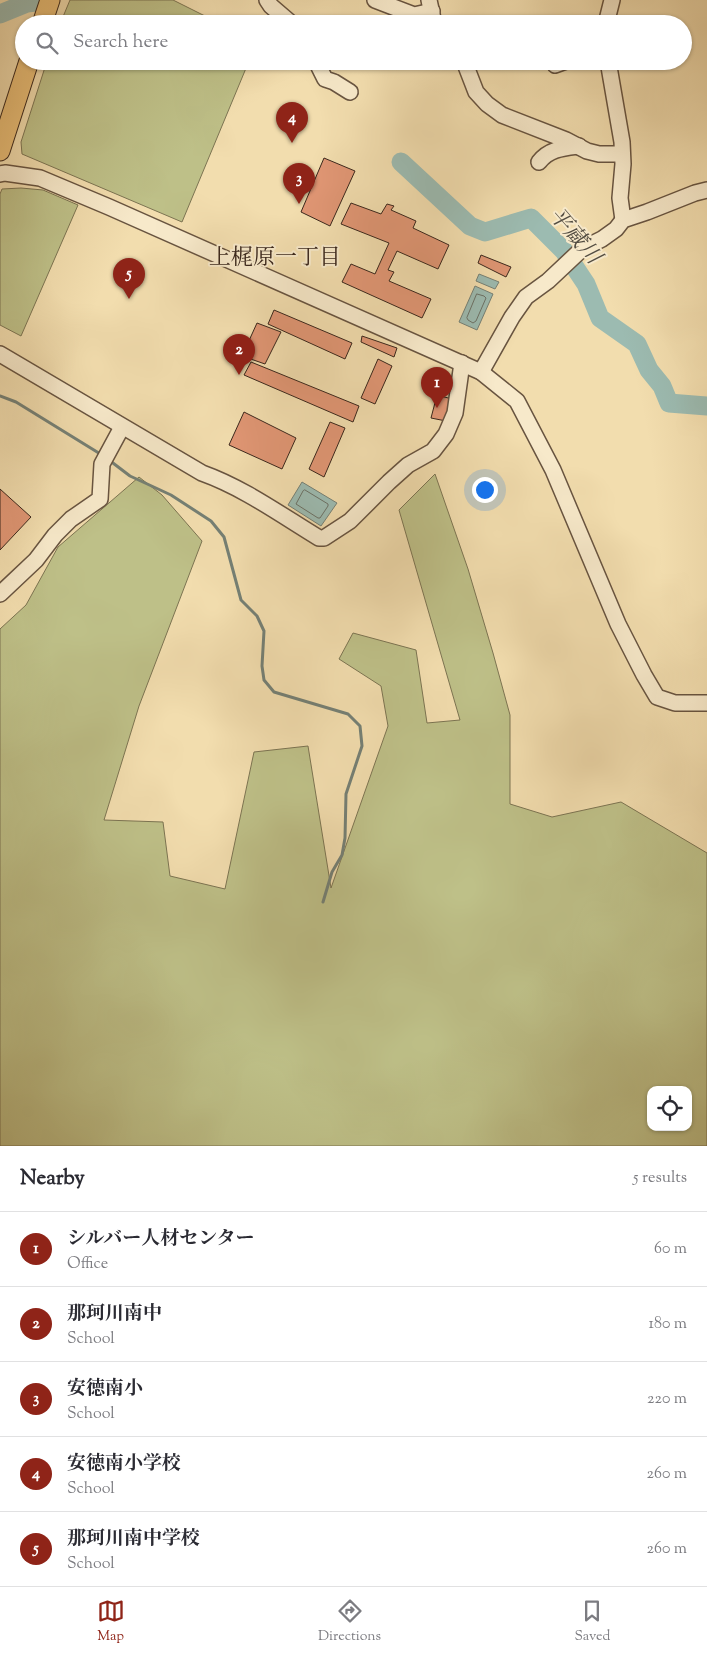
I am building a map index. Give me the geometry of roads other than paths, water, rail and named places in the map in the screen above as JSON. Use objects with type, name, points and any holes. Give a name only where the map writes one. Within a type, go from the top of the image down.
[{"type":"main road","points":[[45,15],[50,0]]},
{"type":"main road","points":[[0,151],[26,70]]},
{"type":"street","points":[[267,0],[270,6],[281,15]]},
{"type":"street","points":[[376,0],[414,15],[432,12]]},
{"type":"street","points":[[608,15],[612,0]]},
{"type":"street","points":[[320,70],[325,79],[350,92]]},
{"type":"street","points":[[467,70],[476,92],[487,104],[502,115],[587,151],[600,154],[622,154]]},
{"type":"street","points":[[609,70],[623,164],[620,198],[623,220]]},
{"type":"street","points":[[539,162],[549,152],[579,146]]},
{"type":"street","points":[[0,174],[40,178],[480,372],[517,401],[553,470],[618,624],[657,697],[675,703],[707,703]]},
{"type":"street","points":[[480,372],[526,297],[548,281],[582,249],[602,239],[616,229],[623,220],[707,190]]},
{"type":"street","points":[[0,354],[122,427],[202,473],[250,496],[319,538],[324,538],[350,521],[408,465],[433,451],[446,434],[455,413],[462,363]]},
{"type":"street","points":[[0,594],[36,560],[70,519],[100,498],[102,464],[122,427]]},
{"type":"water","points":[[479,274],[499,282],[495,289],[476,281]]},
{"type":"water","points":[[475,286],[493,294],[477,330],[459,322]]},
{"type":"water","points":[[302,482],[337,503],[321,526],[288,505]]},
{"type":"waterway","name":"平蔵川","points":[[0,14],[27,3],[36,2]]},
{"type":"waterway","name":"平蔵川","points":[[401,162],[470,226],[485,232],[531,218],[564,251],[586,284],[600,318],[637,344],[649,370],[662,386],[669,403],[707,406]]},
{"type":"waterway","points":[[0,396],[16,402],[102,455]]},
{"type":"waterway","points":[[109,460],[130,476],[171,495],[211,521],[224,537],[241,600],[257,616],[264,631],[262,666],[264,680],[274,692],[348,714],[360,726],[362,746],[346,794],[345,838],[342,855],[332,872],[323,902]]},
{"type":"place","name":"安徳南小学校","points":[[292,143]]},
{"type":"place","name":"安徳南小","points":[[299,204]]},
{"type":"place","name":"那珂川南中学校","points":[[129,299]]},
{"type":"place","name":"那珂川南中","points":[[239,375]]},
{"type":"place","name":"シルバー人材センター","points":[[437,408]]},
{"type":"district","name":"上梶原一丁目","points":[[275,256]]}]
